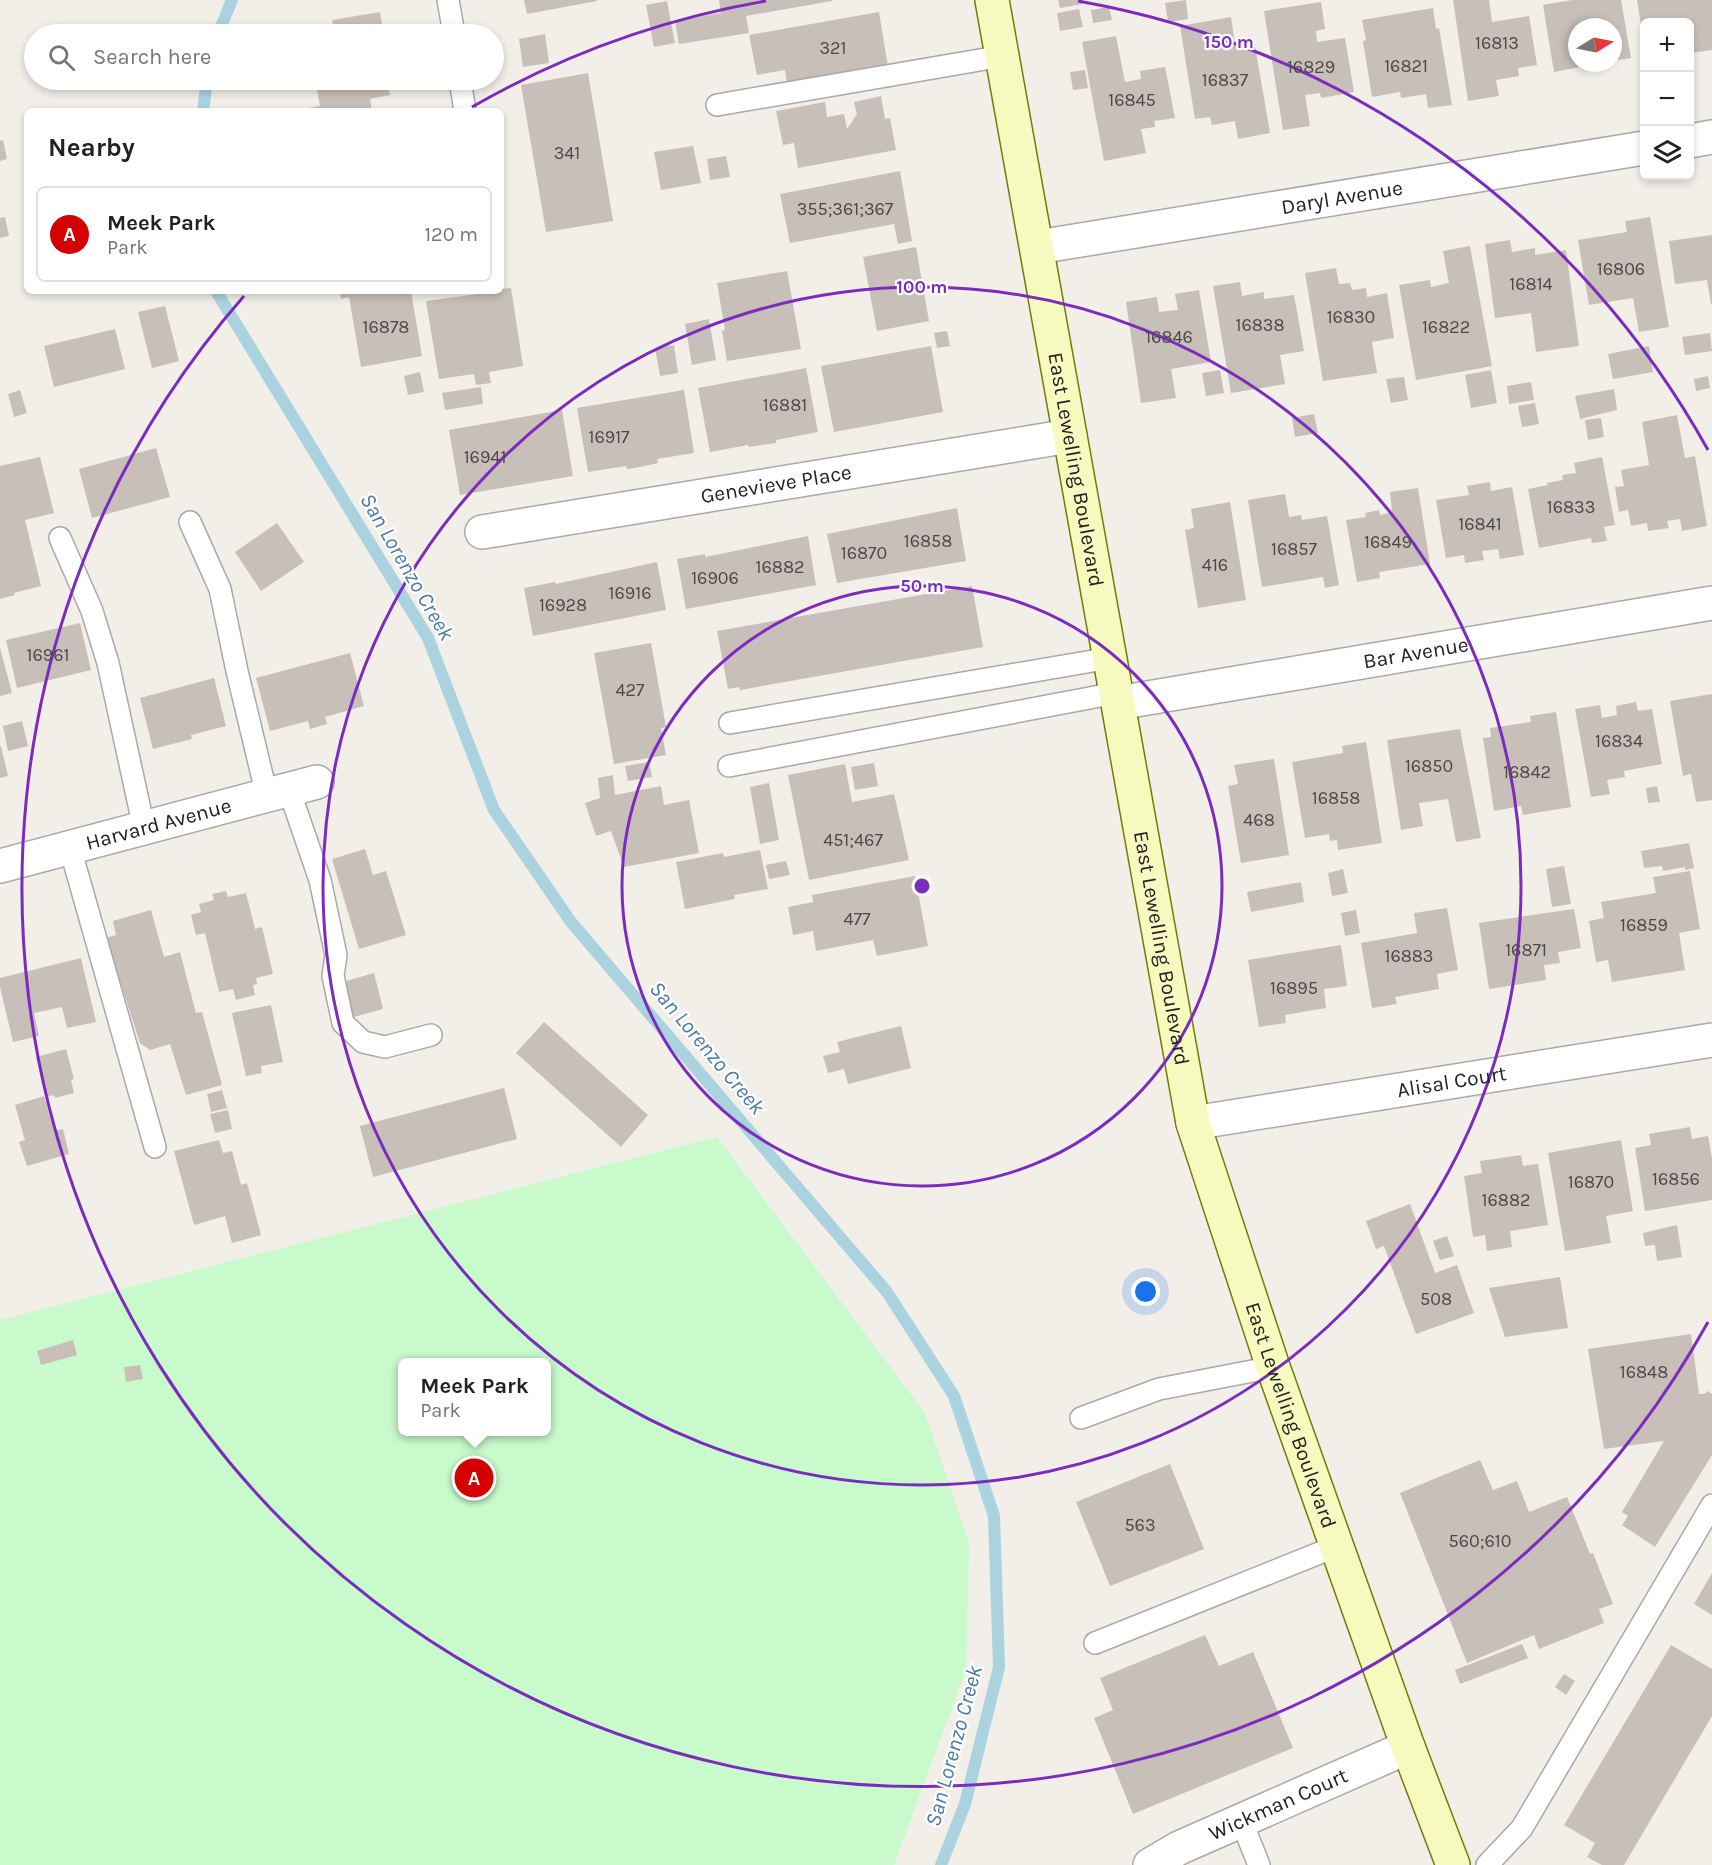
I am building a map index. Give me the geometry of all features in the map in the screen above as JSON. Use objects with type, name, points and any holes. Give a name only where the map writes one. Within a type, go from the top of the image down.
[{"type":"main road","name":"East Lewelling Boulevard","points":[[992,0],[1193,1123],[1273,1367],[1408,1747],[1453,1865]]},
{"type":"street","points":[[1694,140],[1712,137]]},
{"type":"street","name":"Daryl Avenue","points":[[1038,248],[1640,149]]},
{"type":"street","name":"Genevieve Place","points":[[482,532],[1070,436]]},
{"type":"street","name":"Bar Avenue","points":[[1117,698],[1712,603]]},
{"type":"street","name":"Harvard Avenue","points":[[0,866],[291,789]]},
{"type":"street","name":"Alisal Court","points":[[1193,1123],[1712,1040]]},
{"type":"street","name":"Wickman Court","points":[[1150,1865],[1179,1848],[1408,1747]]},
{"type":"lane","points":[[448,0],[452,24]]},
{"type":"lane","points":[[717,105],[1003,56]]},
{"type":"lane","points":[[462,90],[465,108]]},
{"type":"lane","points":[[190,522],[220,589],[237,671],[291,789],[320,880],[336,955],[333,976],[343,1023],[363,1042],[385,1047],[431,1035]]},
{"type":"lane","points":[[60,538],[92,611],[108,663],[144,828]]},
{"type":"lane","points":[[730,723],[1110,658]]},
{"type":"lane","points":[[729,766],[1117,698]]},
{"type":"lane","points":[[70,848],[155,1147]]},
{"type":"lane","points":[[1081,1418],[1159,1389],[1273,1367]]},
{"type":"lane","points":[[1488,1865],[1522,1828],[1712,1505]]},
{"type":"lane","points":[[1095,1643],[1337,1546]]},
{"type":"lane","points":[[1241,1820],[1259,1865]]},
{"type":"green space","points":[[717,1137],[925,1413],[969,1543],[966,1670],[894,1865],[0,1865],[0,1320]]},
{"type":"building","points":[[524,0],[597,0],[597,1],[527,14]]},
{"type":"building","points":[[719,0],[832,1],[746,16],[749,33],[679,44],[675,21],[721,13]]},
{"type":"building","points":[[1058,0],[1082,0],[1083,4],[1060,8]]},
{"type":"building","points":[[1186,0],[1188,19],[1168,22],[1165,3]]},
{"type":"building","points":[[1453,0],[1489,0],[1492,22],[1529,16],[1537,65],[1518,68],[1519,76],[1496,80],[1499,96],[1468,101]]},
{"type":"building","points":[[1572,0],[1621,0],[1631,58],[1622,60],[1622,18],[1568,18],[1568,69],[1554,72],[1543,5]]},
{"type":"building","points":[[1637,0],[1712,0],[1712,50],[1694,52],[1694,18],[1640,19]]},
{"type":"building","points":[[667,1],[675,43],[654,47],[646,5]]},
{"type":"building","points":[[1321,2],[1325,29],[1316,31],[1317,42],[1345,38],[1354,92],[1321,98],[1320,93],[1305,95],[1310,126],[1283,130],[1264,11]]},
{"type":"building","points":[[1109,7],[1112,20],[1093,23],[1091,10]]},
{"type":"building","points":[[1433,8],[1436,29],[1439,28],[1452,105],[1428,108],[1426,94],[1401,98],[1400,92],[1372,97],[1362,20]]},
{"type":"building","points":[[1079,9],[1083,27],[1060,31],[1057,13]]},
{"type":"building","points":[[380,12],[382,24],[333,24],[332,20]]},
{"type":"building","points":[[879,12],[888,67],[787,84],[785,70],[757,75],[749,35]]},
{"type":"building","points":[[1231,17],[1235,43],[1254,40],[1270,133],[1238,139],[1235,121],[1212,125],[1210,117],[1195,119],[1180,26]]},
{"type":"building","points":[[545,34],[549,63],[523,67],[519,39]]},
{"type":"building","points":[[1116,36],[1125,82],[1141,79],[1140,71],[1165,67],[1175,118],[1154,121],[1155,127],[1141,129],[1146,153],[1104,161],[1082,42]]},
{"type":"building","points":[[1085,70],[1088,88],[1073,90],[1070,72]]},
{"type":"building","points":[[588,73],[613,221],[546,232],[521,85]]},
{"type":"building","points":[[317,90],[389,90],[390,95],[370,99],[372,108],[308,108],[320,106]]},
{"type":"building","points":[[881,96],[885,119],[890,118],[896,150],[798,168],[794,143],[783,145],[776,111],[825,102],[827,117],[844,114],[847,129],[857,114],[854,102]]},
{"type":"building","points":[[3,140],[7,159],[0,161],[0,141]]},
{"type":"building","points":[[693,146],[701,183],[661,190],[654,152]]},
{"type":"building","points":[[726,156],[730,177],[710,180],[707,159]]},
{"type":"building","points":[[900,171],[912,241],[898,244],[894,224],[790,243],[780,194]]},
{"type":"building","points":[[5,217],[9,236],[0,238],[0,218]]},
{"type":"building","points":[[1650,217],[1669,327],[1639,332],[1633,298],[1589,305],[1578,240],[1627,232],[1625,221]]},
{"type":"building","points":[[1712,235],[1711,304],[1707,280],[1675,284],[1669,241]]},
{"type":"building","points":[[1510,240],[1512,252],[1535,248],[1535,255],[1566,250],[1579,346],[1536,352],[1531,313],[1495,318],[1485,244]]},
{"type":"building","points":[[1470,246],[1492,366],[1416,380],[1399,285],[1430,280],[1431,287],[1449,283],[1443,251]]},
{"type":"building","points":[[916,247],[929,321],[877,331],[863,257]]},
{"type":"building","points":[[1336,268],[1339,284],[1350,283],[1352,290],[1366,288],[1367,297],[1387,293],[1394,338],[1372,342],[1377,373],[1323,381],[1305,273]]},
{"type":"building","points":[[787,271],[801,349],[727,361],[722,331],[725,330],[717,283]]},
{"type":"building","points":[[1240,282],[1242,296],[1264,292],[1264,299],[1294,295],[1304,351],[1280,355],[1285,384],[1231,393],[1213,286]]},
{"type":"building","points":[[511,288],[523,366],[489,372],[491,383],[476,385],[474,374],[439,379],[426,301],[478,294],[504,294],[504,289]]},
{"type":"building","points":[[1199,290],[1211,362],[1171,369],[1176,398],[1141,403],[1126,302],[1157,297],[1159,312],[1178,310],[1175,294]]},
{"type":"building","points":[[340,294],[412,294],[422,356],[361,367],[349,297],[341,299]]},
{"type":"building","points":[[165,306],[179,361],[152,368],[138,312]]},
{"type":"building","points":[[709,319],[716,360],[692,365],[685,324]]},
{"type":"building","points":[[115,329],[125,369],[54,387],[44,346]]},
{"type":"building","points":[[947,331],[950,346],[937,348],[934,333]]},
{"type":"building","points":[[1710,333],[1712,351],[1685,355],[1682,337]]},
{"type":"building","points":[[674,345],[678,373],[660,376],[655,348]]},
{"type":"building","points":[[931,346],[943,412],[834,432],[821,366]]},
{"type":"building","points":[[1649,346],[1653,372],[1613,379],[1608,354]]},
{"type":"building","points":[[806,368],[818,432],[776,440],[776,443],[749,447],[748,445],[710,452],[698,388]]},
{"type":"building","points":[[1220,370],[1224,393],[1206,396],[1202,373]]},
{"type":"building","points":[[1491,370],[1497,403],[1471,408],[1465,375]]},
{"type":"building","points":[[420,372],[424,392],[408,395],[404,376]]},
{"type":"building","points":[[1708,376],[1710,388],[1696,391],[1694,379]]},
{"type":"building","points":[[1404,377],[1408,400],[1391,403],[1386,379]]},
{"type":"building","points":[[1531,382],[1534,400],[1509,404],[1507,386]]},
{"type":"building","points":[[481,387],[483,404],[445,410],[442,393]]},
{"type":"building","points":[[1614,389],[1617,410],[1580,419],[1575,396]]},
{"type":"building","points":[[20,390],[27,413],[14,417],[8,394]]},
{"type":"building","points":[[684,390],[694,453],[657,459],[658,463],[640,467],[627,469],[626,466],[588,472],[577,408]]},
{"type":"building","points":[[1535,403],[1539,424],[1522,427],[1518,406]]},
{"type":"building","points":[[562,410],[573,476],[460,495],[449,430]]},
{"type":"building","points":[[1314,414],[1318,433],[1295,437],[1292,418]]},
{"type":"building","points":[[1677,415],[1685,458],[1695,456],[1707,526],[1682,531],[1680,519],[1667,521],[1669,528],[1648,531],[1647,523],[1631,526],[1628,510],[1619,512],[1615,487],[1624,486],[1621,470],[1649,465],[1642,422]]},
{"type":"building","points":[[1601,418],[1604,437],[1588,440],[1585,420]]},
{"type":"building","points":[[156,448],[170,497],[92,518],[79,469]]},
{"type":"building","points":[[40,457],[54,513],[25,520],[41,586],[0,599],[0,466]]},
{"type":"building","points":[[1602,457],[1615,525],[1604,527],[1607,541],[1592,543],[1591,538],[1539,548],[1528,489],[1563,480],[1562,475],[1576,473],[1574,463]]},
{"type":"building","points":[[1490,482],[1491,491],[1512,487],[1524,555],[1500,559],[1498,549],[1482,551],[1484,560],[1465,563],[1464,555],[1446,558],[1436,500],[1469,495],[1467,486]]},
{"type":"building","points":[[1418,488],[1430,564],[1379,572],[1380,578],[1357,582],[1346,520],[1366,517],[1365,513],[1379,510],[1380,515],[1392,512],[1390,492]]},
{"type":"building","points":[[1285,494],[1289,517],[1301,515],[1302,520],[1327,516],[1339,585],[1325,588],[1323,577],[1262,587],[1248,500]]},
{"type":"building","points":[[1230,502],[1246,600],[1198,608],[1185,530],[1194,528],[1191,509]]},
{"type":"building","points":[[957,508],[966,561],[837,583],[827,534]]},
{"type":"building","points":[[277,523],[304,562],[261,591],[235,552]]},
{"type":"building","points":[[808,536],[816,585],[686,609],[677,559],[705,554],[705,557]]},
{"type":"building","points":[[657,562],[666,610],[533,636],[524,588],[555,582],[556,584]]},
{"type":"building","points":[[972,586],[983,647],[740,690],[739,687],[728,689],[717,631]]},
{"type":"building","points":[[80,623],[91,670],[17,688],[6,640]]},
{"type":"building","points":[[651,643],[666,727],[661,728],[666,755],[614,764],[594,653]]},
{"type":"building","points":[[0,648],[12,693],[0,696]]},
{"type":"building","points":[[350,653],[364,706],[325,717],[327,724],[310,729],[308,721],[270,731],[256,678]]},
{"type":"building","points":[[214,678],[226,726],[191,735],[192,739],[153,749],[140,698]]},
{"type":"building","points":[[1712,694],[1712,800],[1696,802],[1691,774],[1683,776],[1670,701]]},
{"type":"building","points":[[1636,702],[1638,711],[1652,709],[1662,764],[1624,771],[1625,777],[1607,780],[1610,794],[1591,797],[1575,709],[1600,705],[1602,718],[1617,715],[1616,706]]},
{"type":"building","points":[[1556,712],[1571,807],[1523,815],[1521,806],[1494,811],[1483,738],[1491,737],[1490,728],[1531,722],[1530,716]]},
{"type":"building","points":[[22,721],[28,746],[8,751],[3,726]]},
{"type":"building","points":[[1460,729],[1481,838],[1456,842],[1448,799],[1419,803],[1423,826],[1401,830],[1387,740]]},
{"type":"building","points":[[1366,742],[1382,843],[1338,850],[1337,840],[1330,841],[1329,834],[1305,838],[1292,762],[1343,753],[1342,746]]},
{"type":"building","points":[[0,747],[8,776],[0,778]]},
{"type":"building","points":[[1274,759],[1289,855],[1241,863],[1228,786],[1238,784],[1234,765]]},
{"type":"building","points":[[649,762],[652,777],[628,781],[625,766]]},
{"type":"building","points":[[874,763],[878,786],[855,790],[851,767]]},
{"type":"building","points":[[845,764],[852,802],[894,794],[909,860],[809,880],[788,775]]},
{"type":"building","points":[[613,775],[615,795],[661,786],[664,805],[689,800],[699,853],[624,867],[611,831],[596,836],[585,803],[600,798],[598,778]]},
{"type":"building","points":[[769,783],[779,840],[760,844],[750,787]]},
{"type":"building","points":[[1657,786],[1660,802],[1648,803],[1646,788]]},
{"type":"building","points":[[1689,843],[1694,868],[1685,870],[1685,867],[1663,871],[1662,866],[1644,868],[1641,851]]},
{"type":"building","points":[[365,849],[373,875],[386,871],[406,935],[359,949],[332,859]]},
{"type":"building","points":[[760,850],[768,889],[734,895],[735,899],[685,909],[676,862],[723,853],[724,857]]},
{"type":"building","points":[[786,861],[790,875],[769,879],[766,865]]},
{"type":"building","points":[[1564,866],[1571,904],[1552,907],[1546,869]]},
{"type":"building","points":[[1343,869],[1348,893],[1332,896],[1328,873]]},
{"type":"building","points":[[1690,871],[1700,929],[1679,933],[1685,970],[1612,982],[1608,960],[1596,962],[1589,921],[1604,918],[1601,902],[1656,893],[1653,877]]},
{"type":"building","points":[[915,876],[928,946],[877,956],[873,940],[816,951],[813,931],[793,935],[788,907],[813,902],[812,895]]},
{"type":"building","points":[[1301,882],[1304,902],[1251,912],[1247,892]]},
{"type":"building","points":[[226,891],[228,897],[246,893],[255,929],[262,927],[273,974],[256,978],[257,984],[253,985],[255,995],[236,1000],[233,989],[219,992],[205,933],[196,935],[191,915],[201,912],[199,904],[214,900],[212,894]]},
{"type":"building","points":[[1447,908],[1458,970],[1437,974],[1439,989],[1395,997],[1397,1004],[1372,1008],[1361,943],[1417,933],[1414,913]]},
{"type":"building","points":[[1574,909],[1581,948],[1558,952],[1560,963],[1544,965],[1546,980],[1489,989],[1479,923]]},
{"type":"building","points":[[151,910],[164,957],[180,952],[196,1013],[202,1012],[222,1085],[186,1095],[170,1044],[150,1050],[140,1043],[106,938],[116,935],[113,921]]},
{"type":"building","points":[[1356,910],[1360,933],[1345,936],[1341,913]]},
{"type":"building","points":[[1341,945],[1347,986],[1324,989],[1326,1008],[1285,1015],[1286,1023],[1259,1027],[1248,960]]},
{"type":"building","points":[[81,958],[96,1022],[67,1028],[62,1007],[34,1013],[39,1036],[13,1042],[0,978]]},
{"type":"building","points":[[374,973],[383,1009],[350,1018],[340,983]]},
{"type":"building","points":[[271,1005],[283,1062],[261,1066],[262,1073],[246,1076],[232,1013]]},
{"type":"building","points":[[544,1022],[648,1115],[621,1147],[516,1053]]},
{"type":"building","points":[[901,1026],[911,1068],[848,1084],[844,1069],[828,1073],[823,1056],[840,1052],[837,1042]]},
{"type":"building","points":[[66,1049],[74,1079],[71,1080],[74,1093],[55,1098],[54,1095],[47,1097],[36,1057]]},
{"type":"building","points":[[504,1088],[517,1139],[373,1177],[360,1126]]},
{"type":"building","points":[[222,1090],[227,1108],[211,1112],[207,1094]]},
{"type":"building","points":[[44,1096],[54,1131],[63,1129],[69,1154],[27,1166],[19,1142],[25,1140],[15,1105]]},
{"type":"building","points":[[228,1110],[232,1129],[215,1133],[210,1114]]},
{"type":"building","points":[[1690,1127],[1692,1139],[1708,1136],[1712,1158],[1712,1200],[1645,1211],[1635,1148],[1651,1145],[1649,1134]]},
{"type":"building","points":[[219,1140],[223,1153],[232,1151],[241,1185],[247,1183],[261,1235],[232,1243],[225,1216],[194,1225],[174,1151]]},
{"type":"building","points":[[1621,1140],[1633,1211],[1606,1216],[1611,1243],[1565,1251],[1548,1153]]},
{"type":"building","points":[[1521,1155],[1523,1166],[1538,1164],[1548,1225],[1510,1231],[1512,1247],[1487,1251],[1485,1235],[1473,1237],[1464,1176],[1482,1173],[1480,1161]]},
{"type":"building","points":[[1410,1204],[1435,1273],[1457,1265],[1474,1313],[1416,1334],[1384,1246],[1376,1249],[1366,1221]]},
{"type":"building","points":[[1677,1225],[1682,1257],[1657,1261],[1655,1245],[1645,1246],[1643,1233]]},
{"type":"building","points":[[1447,1236],[1454,1256],[1440,1260],[1433,1241]]},
{"type":"building","points":[[1560,1277],[1568,1328],[1505,1337],[1489,1288]]},
{"type":"building","points":[[1691,1334],[1699,1394],[1705,1394],[1707,1391],[1712,1394],[1712,1455],[1655,1547],[1622,1525],[1628,1516],[1622,1512],[1664,1441],[1604,1449],[1588,1349]]},
{"type":"building","points":[[73,1340],[77,1355],[41,1365],[37,1351]]},
{"type":"building","points":[[140,1365],[143,1379],[126,1382],[124,1367]]},
{"type":"building","points":[[1480,1460],[1493,1490],[1517,1481],[1529,1512],[1567,1497],[1613,1604],[1599,1609],[1604,1623],[1539,1649],[1534,1635],[1467,1663],[1400,1493]]},
{"type":"building","points":[[1170,1464],[1204,1549],[1110,1586],[1076,1502]]},
{"type":"building","points":[[1712,1573],[1712,1615],[1694,1604]]},
{"type":"building","points":[[1205,1635],[1219,1666],[1253,1652],[1293,1748],[1133,1814],[1094,1718],[1113,1710],[1100,1678]]},
{"type":"building","points":[[1522,1644],[1528,1658],[1460,1684],[1455,1670]]},
{"type":"building","points":[[1671,1645],[1712,1669],[1712,1716],[1624,1865],[1602,1865],[1587,1857],[1595,1843],[1564,1825]]},
{"type":"building","points":[[1564,1674],[1575,1681],[1566,1695],[1555,1687]]},
{"type":"waterway","name":"San Lorenzo Creek","points":[[222,24],[232,0]]},
{"type":"waterway","name":"San Lorenzo Creek","points":[[203,108],[206,90]]},
{"type":"waterway","name":"San Lorenzo Creek","points":[[218,294],[428,638],[494,810],[571,922],[887,1292],[954,1396],[994,1516],[999,1667],[965,1804],[941,1865]]},
{"type":"place","name":"Meek Park","points":[[474,1478]]}]
